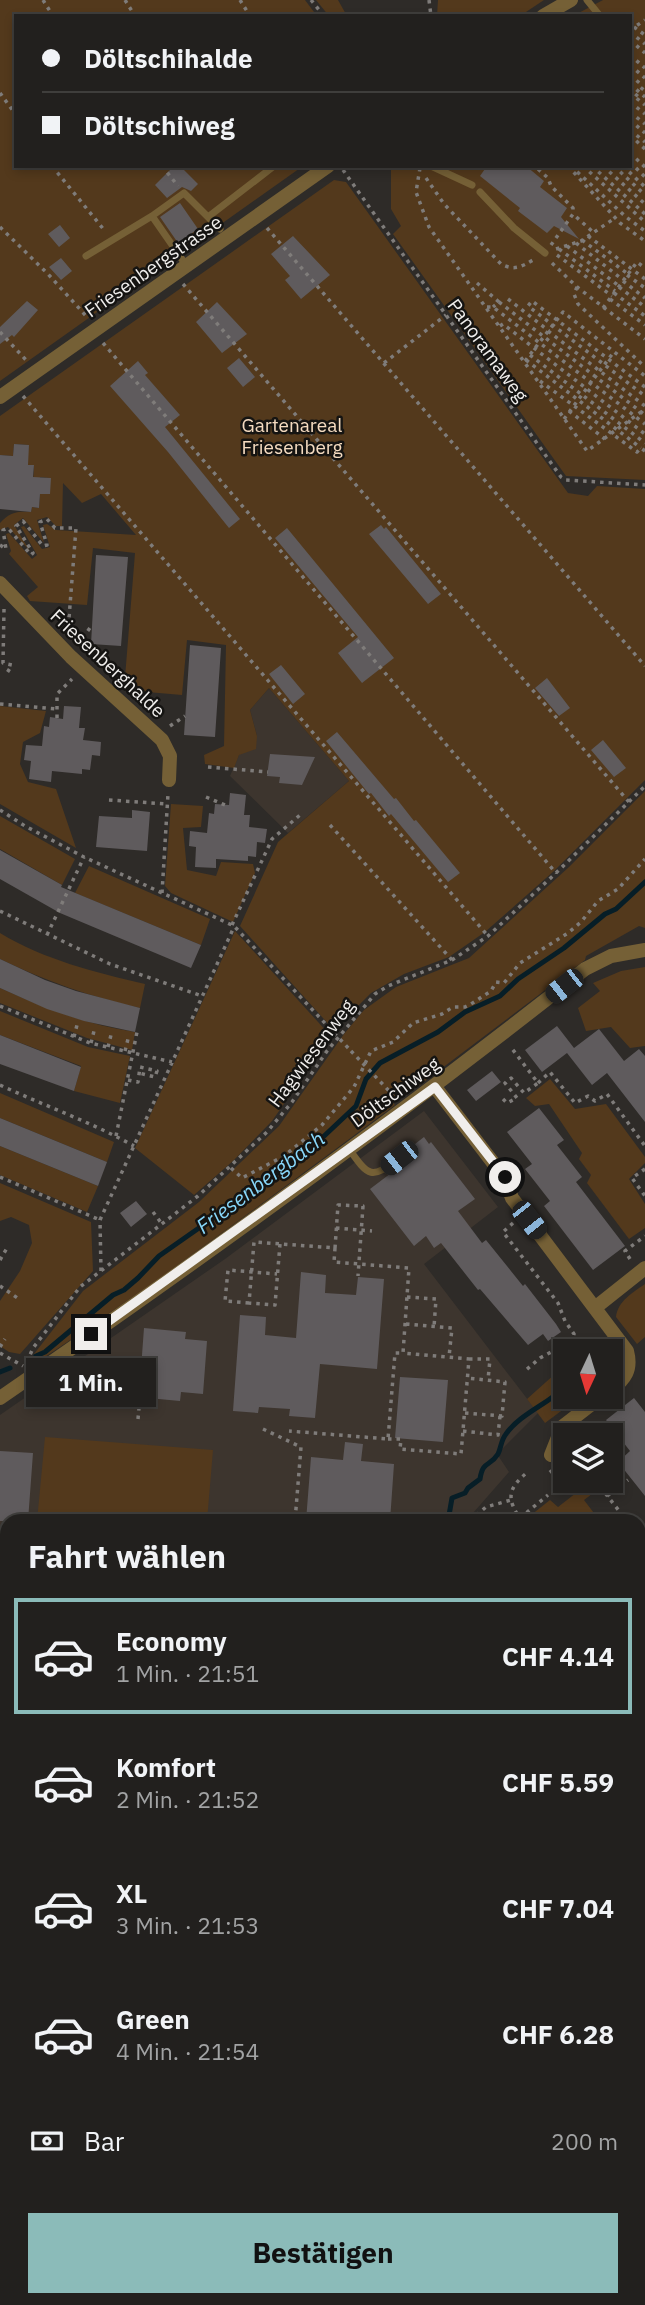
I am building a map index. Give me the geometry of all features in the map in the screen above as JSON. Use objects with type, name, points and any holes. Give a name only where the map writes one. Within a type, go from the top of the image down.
[{"type":"street","points":[[546,14],[571,0]]},
{"type":"street","name":"Friesenbergstrasse","points":[[0,397],[325,168]]},
{"type":"street","name":"Friesenberghalde","points":[[0,583],[71,657],[162,740],[170,756],[168,787]]},
{"type":"street","name":"Döltschiweg","points":[[0,1398],[435,1087],[585,970],[611,956],[645,950]]},
{"type":"street","points":[[435,1087],[505,1177],[512,1198],[619,1339]]},
{"type":"street","points":[[596,1307],[645,1268]]},
{"type":"street","points":[[623,1344],[629,1359],[623,1379]]},
{"type":"street","points":[[551,1455],[562,1427],[585,1409]]},
{"type":"lane","points":[[587,0],[598,14]]},
{"type":"lane","points":[[208,217],[271,168]]},
{"type":"lane","points":[[435,168],[472,185]]},
{"type":"lane","points":[[480,192],[514,228],[548,252]]},
{"type":"lane","points":[[86,256],[184,193],[220,229]]},
{"type":"lane","points":[[152,216],[187,266]]},
{"type":"lane","points":[[349,1149],[366,1170],[374,1174],[399,1158]]},
{"type":"path","points":[[311,0],[322,14]]},
{"type":"path","points":[[632,30],[645,44]]},
{"type":"path","points":[[632,86],[645,97]]},
{"type":"path","points":[[632,100],[645,86]]},
{"type":"path","points":[[0,93],[14,112]]},
{"type":"path","points":[[632,95],[645,105]]},
{"type":"path","points":[[632,135],[645,149]]},
{"type":"path","points":[[632,155],[645,167]]},
{"type":"path","points":[[632,164],[645,177]]},
{"type":"path","points":[[54,168],[114,240]]},
{"type":"path","points":[[164,168],[184,193]]},
{"type":"path","points":[[420,168],[416,192],[425,219],[587,451],[644,410]]},
{"type":"path","points":[[571,168],[645,231]]},
{"type":"path","points":[[571,168],[621,223],[645,241]]},
{"type":"path","points":[[585,168],[645,222]]},
{"type":"path","points":[[594,168],[645,214]]},
{"type":"path","points":[[605,168],[645,204]]},
{"type":"path","points":[[616,168],[645,194],[621,223]]},
{"type":"path","points":[[625,168],[645,187]]},
{"type":"path","points":[[538,169],[573,208],[573,214],[548,252]]},
{"type":"path","name":"Panoramaweg","points":[[343,170],[561,477],[566,480],[645,485]]},
{"type":"path","points":[[573,214],[594,233]]},
{"type":"path","points":[[265,225],[645,666]]},
{"type":"path","points":[[0,227],[48,274],[90,321]]},
{"type":"path","points":[[589,236],[645,279]]},
{"type":"path","points":[[582,240],[645,288]]},
{"type":"path","points":[[576,243],[645,325]]},
{"type":"path","points":[[566,246],[645,316]]},
{"type":"path","points":[[559,248],[645,307]]},
{"type":"path","points":[[548,252],[553,265],[577,287],[645,339]]},
{"type":"path","points":[[548,252],[617,289],[645,298]]},
{"type":"path","points":[[603,308],[637,262],[645,268]]},
{"type":"path","points":[[477,283],[595,376],[644,410]]},
{"type":"path","points":[[182,284],[629,802]]},
{"type":"path","points":[[577,287],[574,294],[578,304],[645,367]]},
{"type":"path","points":[[508,299],[600,370],[644,410]]},
{"type":"path","points":[[645,387],[532,300],[528,306],[645,396]]},
{"type":"path","points":[[493,307],[499,302]]},
{"type":"path","points":[[487,307],[493,307],[645,424]]},
{"type":"path","points":[[526,360],[563,313],[645,376]]},
{"type":"path","points":[[384,363],[446,315]]},
{"type":"path","points":[[500,326],[503,324],[645,434]]},
{"type":"path","points":[[0,331],[30,364]]},
{"type":"path","points":[[101,341],[556,873]]},
{"type":"path","points":[[564,419],[614,352]]},
{"type":"path","points":[[530,355],[645,443]]},
{"type":"path","points":[[526,360],[643,450],[637,453],[538,379]]},
{"type":"path","points":[[23,396],[488,936]]},
{"type":"path","points":[[569,411],[605,439]]},
{"type":"path","points":[[0,545],[6,549],[2,530],[8,528],[32,555],[16,526],[23,521],[43,546],[47,545],[40,522],[47,519],[55,528],[76,528],[67,641],[82,639],[92,625]]},
{"type":"path","points":[[4,610],[3,663],[12,665],[5,676]]},
{"type":"path","points":[[57,718],[57,694],[72,679]]},
{"type":"path","points":[[0,704],[56,709]]},
{"type":"path","points":[[166,729],[186,716]]},
{"type":"path","points":[[208,767],[268,772]]},
{"type":"path","name":"Hagwiesenweg","points":[[0,1353],[27,1368],[27,1358],[33,1348],[80,1287],[198,1196],[231,1167],[276,1122],[337,1037],[375,994],[452,960],[488,936],[645,786]]},
{"type":"path","points":[[162,892],[168,787]]},
{"type":"path","points":[[206,797],[225,805]]},
{"type":"path","points":[[109,800],[167,804]]},
{"type":"path","points":[[0,810],[84,857],[233,926],[393,1095]]},
{"type":"path","points":[[101,1271],[100,1220],[272,839],[300,815]]},
{"type":"path","points":[[330,825],[452,960]]},
{"type":"path","points":[[47,935],[84,857]]},
{"type":"path","points":[[231,1167],[242,1178],[296,1148],[322,1125],[354,1087],[371,1051],[393,1042],[413,1023],[442,1014],[453,1007],[465,1007],[491,991],[496,982],[504,983],[520,963],[581,922],[598,901],[618,889],[645,859]]},
{"type":"path","points":[[0,911],[110,964],[202,996]]},
{"type":"path","points":[[0,1006],[91,1044],[172,1062]]},
{"type":"path","points":[[74,1037],[78,1021]]},
{"type":"path","points":[[91,1044],[95,1027]]},
{"type":"path","points":[[108,1047],[112,1031]]},
{"type":"path","points":[[116,1136],[137,1032]]},
{"type":"path","points":[[125,1051],[129,1035]]},
{"type":"path","points":[[508,1044],[538,1083]]},
{"type":"path","points":[[128,1080],[138,1083],[139,1073],[140,1067],[157,1071],[155,1077],[139,1073]]},
{"type":"path","points":[[503,1099],[508,1103],[517,1098],[505,1083],[511,1078],[524,1093],[550,1072],[575,1103],[588,1096],[594,1101],[607,1094],[645,1146]]},
{"type":"path","points":[[0,1086],[101,1127],[134,1146]]},
{"type":"path","points":[[645,1169],[632,1178],[645,1196]]},
{"type":"path","points":[[0,1177],[100,1220]]},
{"type":"path","points":[[358,1276],[359,1264],[361,1230],[363,1206],[338,1205],[334,1262],[359,1264],[409,1268],[403,1353]]},
{"type":"path","points":[[153,1212],[162,1224]]},
{"type":"path","points":[[514,1222],[503,1231],[558,1303],[574,1334],[572,1340],[540,1358],[526,1370]]},
{"type":"path","points":[[336,1228],[372,1231]]},
{"type":"path","points":[[630,1259],[625,1251],[645,1236]]},
{"type":"path","points":[[248,1303],[254,1242],[335,1248]]},
{"type":"path","points":[[277,1274],[228,1270],[225,1301],[275,1305],[280,1244]]},
{"type":"path","points":[[0,1259],[7,1248]]},
{"type":"path","points":[[0,1286],[19,1298]]},
{"type":"path","points":[[407,1297],[436,1300],[434,1327]]},
{"type":"path","points":[[405,1324],[452,1328],[449,1357]]},
{"type":"path","points":[[0,1347],[5,1339]]},
{"type":"path","points":[[388,1439],[395,1353],[490,1359],[488,1380]]},
{"type":"path","points":[[289,1431],[401,1439],[400,1449],[461,1454],[469,1359]]},
{"type":"path","points":[[138,1419],[142,1375]]},
{"type":"path","points":[[463,1431],[498,1435],[505,1382],[467,1378]]},
{"type":"path","points":[[464,1413],[500,1416]]},
{"type":"path","points":[[263,1429],[301,1447],[296,1514]]},
{"type":"path","points":[[518,1514],[511,1500],[516,1482],[529,1471]]},
{"type":"path","points":[[607,1496],[628,1480]]},
{"type":"path","points":[[605,1493],[621,1514]]},
{"type":"path","points":[[525,1514],[548,1495]]},
{"type":"path","points":[[478,1514],[486,1507],[511,1500]]},
{"type":"shaded area","points":[[269,688],[349,781],[288,833],[230,776],[239,755],[257,736],[250,710]]},
{"type":"shaded area","points":[[424,1111],[498,1207],[424,1264],[538,1413],[497,1454],[509,1472],[472,1514],[0,1514],[0,1415],[225,1259]]},
{"type":"green space","points":[[0,0],[305,0],[316,14],[14,14],[14,168],[300,168],[0,381]]},
{"type":"green space","points":[[316,0],[338,0],[346,14],[327,14]]},
{"type":"green space","points":[[438,0],[544,0],[523,14],[437,14]]},
{"type":"green space","points":[[603,0],[645,0],[645,480],[566,476],[393,234],[401,226],[391,209],[391,168],[632,168],[632,14],[577,14]]},
{"type":"green space","name":"Gartenareal Friesenberg","points":[[334,180],[346,182],[568,493],[588,496],[597,486],[645,489],[645,780],[554,871],[485,932],[449,957],[404,974],[371,993],[336,1028],[332,1028],[240,926],[278,842],[349,781],[269,688],[250,710],[257,736],[256,749],[239,755],[234,768],[205,764],[204,755],[224,746],[226,645],[187,640],[182,695],[124,690],[135,553],[93,548],[87,605],[30,601],[27,596],[38,587],[9,554],[11,551],[6,534],[9,533],[32,559],[37,555],[21,527],[24,526],[42,549],[50,547],[43,525],[47,524],[56,530],[136,535],[101,494],[82,503],[63,483],[62,526],[56,526],[47,517],[37,520],[44,543],[23,518],[14,525],[30,551],[8,527],[0,530],[0,523],[7,516],[18,512],[31,512],[32,507],[39,508],[40,494],[50,478],[40,477],[39,484],[33,483],[34,466],[26,465],[29,445],[14,444],[13,456],[0,455],[0,416]]},
{"type":"green space","points":[[0,706],[46,711],[40,733],[23,742],[20,764],[28,782],[56,789],[76,848],[0,804]]},
{"type":"green space","points":[[645,791],[645,928],[639,926],[586,956],[585,960],[417,1087],[412,1082],[391,1100],[395,1105],[174,1267],[39,1361],[34,1354],[83,1291],[199,1202],[279,1126],[364,1010],[396,987],[469,958],[569,867]]},
{"type":"green space","points":[[171,804],[203,806],[201,827],[183,828],[187,870],[216,876],[221,862],[253,864],[255,873],[233,922],[171,893],[165,886]]},
{"type":"green space","points":[[0,816],[75,859],[62,885],[0,849]]},
{"type":"green space","points":[[89,866],[210,919],[201,945],[75,893]]},
{"type":"green space","points":[[235,931],[329,1034],[328,1041],[272,1121],[233,1161],[194,1195],[135,1148]]},
{"type":"green space","points":[[0,933],[52,958],[145,984],[140,1008],[69,988],[0,959]]},
{"type":"green space","points":[[645,967],[645,1046],[630,1048],[611,1027],[586,1031],[578,1008],[600,991],[593,983],[621,971]]},
{"type":"green space","points":[[0,988],[66,1015],[135,1032],[132,1050],[87,1038],[0,1003]]},
{"type":"green space","points":[[0,1011],[88,1047],[130,1056],[120,1103],[74,1091],[81,1066],[0,1035]]},
{"type":"green space","points":[[550,1079],[575,1109],[606,1104],[645,1157],[645,1163],[629,1179],[645,1204],[645,1228],[629,1239],[587,1183],[591,1175],[579,1159],[582,1153],[549,1104],[535,1106],[526,1098]]},
{"type":"green space","points":[[0,1093],[114,1142],[107,1162],[0,1118]]},
{"type":"green space","points":[[0,1146],[98,1186],[87,1212],[0,1175]]},
{"type":"green space","points":[[0,1183],[91,1222],[93,1271],[20,1354],[9,1352],[0,1346],[0,1301],[20,1271],[32,1243],[29,1225],[11,1217],[0,1221]]},
{"type":"green space","points":[[645,1284],[645,1337],[637,1344],[616,1317],[623,1302]]},
{"type":"green space","points":[[553,1376],[553,1409],[564,1409],[545,1423],[527,1399]]},
{"type":"green space","points":[[45,1437],[213,1450],[208,1514],[38,1514]]},
{"type":"green space","points":[[576,1493],[593,1493],[584,1500],[595,1514],[532,1514],[550,1500],[558,1507]]},
{"type":"building","points":[[172,168],[182,168],[198,184],[191,191],[182,187],[167,198],[155,185]]},
{"type":"building","points":[[486,168],[528,168],[544,181],[540,187],[567,208],[561,217],[579,239],[554,226],[547,233],[480,176]]},
{"type":"building","points":[[180,203],[198,229],[178,243],[160,217]]},
{"type":"building","points":[[60,225],[70,238],[59,247],[48,234]]},
{"type":"building","points":[[293,236],[330,275],[301,299],[285,280],[290,276],[271,254]]},
{"type":"building","points":[[61,258],[72,271],[61,280],[49,267]]},
{"type":"building","points":[[27,301],[38,310],[14,337],[12,335],[0,344],[0,327]]},
{"type":"building","points":[[217,302],[247,334],[222,353],[196,322]]},
{"type":"building","points":[[239,358],[255,377],[243,387],[227,368]]},
{"type":"building","points":[[138,361],[148,373],[145,375],[180,415],[165,427],[240,519],[229,528],[110,386]]},
{"type":"building","points":[[14,444],[29,445],[28,465],[34,465],[33,477],[51,478],[50,494],[40,494],[39,508],[32,507],[31,512],[0,509],[0,455],[13,456]]},
{"type":"building","points":[[381,525],[384,529],[386,527],[441,594],[428,604],[369,534]]},
{"type":"building","points":[[287,528],[394,658],[362,683],[338,653],[358,637],[275,538]]},
{"type":"building","points":[[96,555],[128,557],[121,646],[91,644]]},
{"type":"building","points":[[190,645],[221,648],[215,737],[184,735]]},
{"type":"building","points":[[281,665],[305,694],[293,704],[269,674]]},
{"type":"building","points":[[547,678],[570,708],[559,716],[535,688]]},
{"type":"building","points":[[64,706],[81,707],[79,728],[85,728],[83,740],[101,742],[100,756],[92,755],[90,770],[82,769],[82,774],[52,771],[51,782],[29,779],[31,761],[24,760],[26,745],[42,746],[44,726],[49,727],[50,717],[63,719]]},
{"type":"building","points":[[337,732],[460,873],[448,882],[391,814],[389,816],[371,793],[369,794],[326,741]]},
{"type":"building","points":[[603,740],[626,768],[614,777],[591,750]]},
{"type":"building","points":[[270,754],[315,757],[302,785],[279,783],[280,777],[267,776]]},
{"type":"building","points":[[230,793],[246,795],[244,815],[250,815],[249,827],[267,829],[265,843],[257,842],[256,857],[248,856],[248,861],[216,859],[216,868],[195,867],[196,847],[189,846],[190,831],[207,833],[209,813],[214,814],[215,804],[229,805]]},
{"type":"building","points":[[132,810],[150,812],[147,851],[96,847],[99,816],[132,818]]},
{"type":"building","points":[[0,850],[62,885],[61,887],[201,945],[191,968],[60,913],[0,879]]},
{"type":"building","points":[[0,959],[76,991],[140,1008],[135,1032],[84,1021],[47,1009],[0,988]]},
{"type":"building","points":[[557,1026],[574,1048],[599,1029],[624,1061],[639,1049],[645,1056],[645,1122],[607,1073],[592,1085],[567,1053],[542,1072],[525,1050]]},
{"type":"building","points":[[0,1035],[81,1067],[74,1091],[0,1064]]},
{"type":"building","points":[[492,1071],[501,1082],[476,1101],[467,1090]]},
{"type":"building","points":[[539,1108],[564,1140],[557,1145],[582,1177],[576,1182],[625,1246],[593,1270],[544,1206],[550,1201],[525,1169],[532,1164],[507,1132]]},
{"type":"building","points":[[0,1118],[107,1162],[98,1186],[0,1146]]},
{"type":"building","points":[[424,1137],[429,1144],[431,1142],[475,1199],[458,1211],[482,1243],[486,1240],[523,1286],[525,1284],[561,1332],[548,1341],[543,1334],[528,1345],[480,1289],[478,1290],[441,1243],[434,1248],[426,1236],[414,1246],[370,1189],[411,1158],[406,1151]]},
{"type":"building","points":[[136,1201],[147,1214],[131,1227],[120,1213]]},
{"type":"building","points":[[301,1272],[326,1275],[325,1293],[356,1295],[358,1277],[384,1279],[377,1369],[320,1364],[315,1418],[289,1416],[290,1409],[259,1407],[258,1413],[233,1411],[240,1315],[266,1317],[265,1335],[296,1338]]},
{"type":"building","points":[[144,1328],[186,1332],[185,1339],[207,1341],[203,1394],[181,1392],[180,1401],[84,1392],[85,1378],[140,1382]]},
{"type":"building","points":[[400,1377],[448,1380],[443,1442],[395,1438]]},
{"type":"building","points":[[634,1398],[645,1412],[645,1496],[623,1468],[623,1457],[630,1451],[623,1442],[623,1423],[608,1423],[606,1420]]},
{"type":"building","points":[[345,1442],[363,1444],[361,1461],[394,1464],[390,1514],[307,1514],[311,1457],[343,1460]]},
{"type":"building","points":[[0,1451],[33,1453],[29,1514],[0,1514]]},
{"type":"waterway","name":"Friesenbergbach","points":[[36,1356],[45,1352],[113,1295],[124,1290],[159,1256],[306,1153],[356,1106],[366,1079],[380,1063],[438,1032],[465,1012],[500,996],[518,979],[564,948],[605,914],[616,909],[645,882]]},
{"type":"waterway","name":"Friesenbergbach","points":[[0,1372],[10,1368]]},
{"type":"waterway","points":[[449,1514],[452,1498],[465,1493],[480,1479],[483,1469],[498,1454],[503,1439],[512,1427],[553,1397]]},
{"type":"route","points":[[91,1334],[435,1087],[505,1177]]}]
